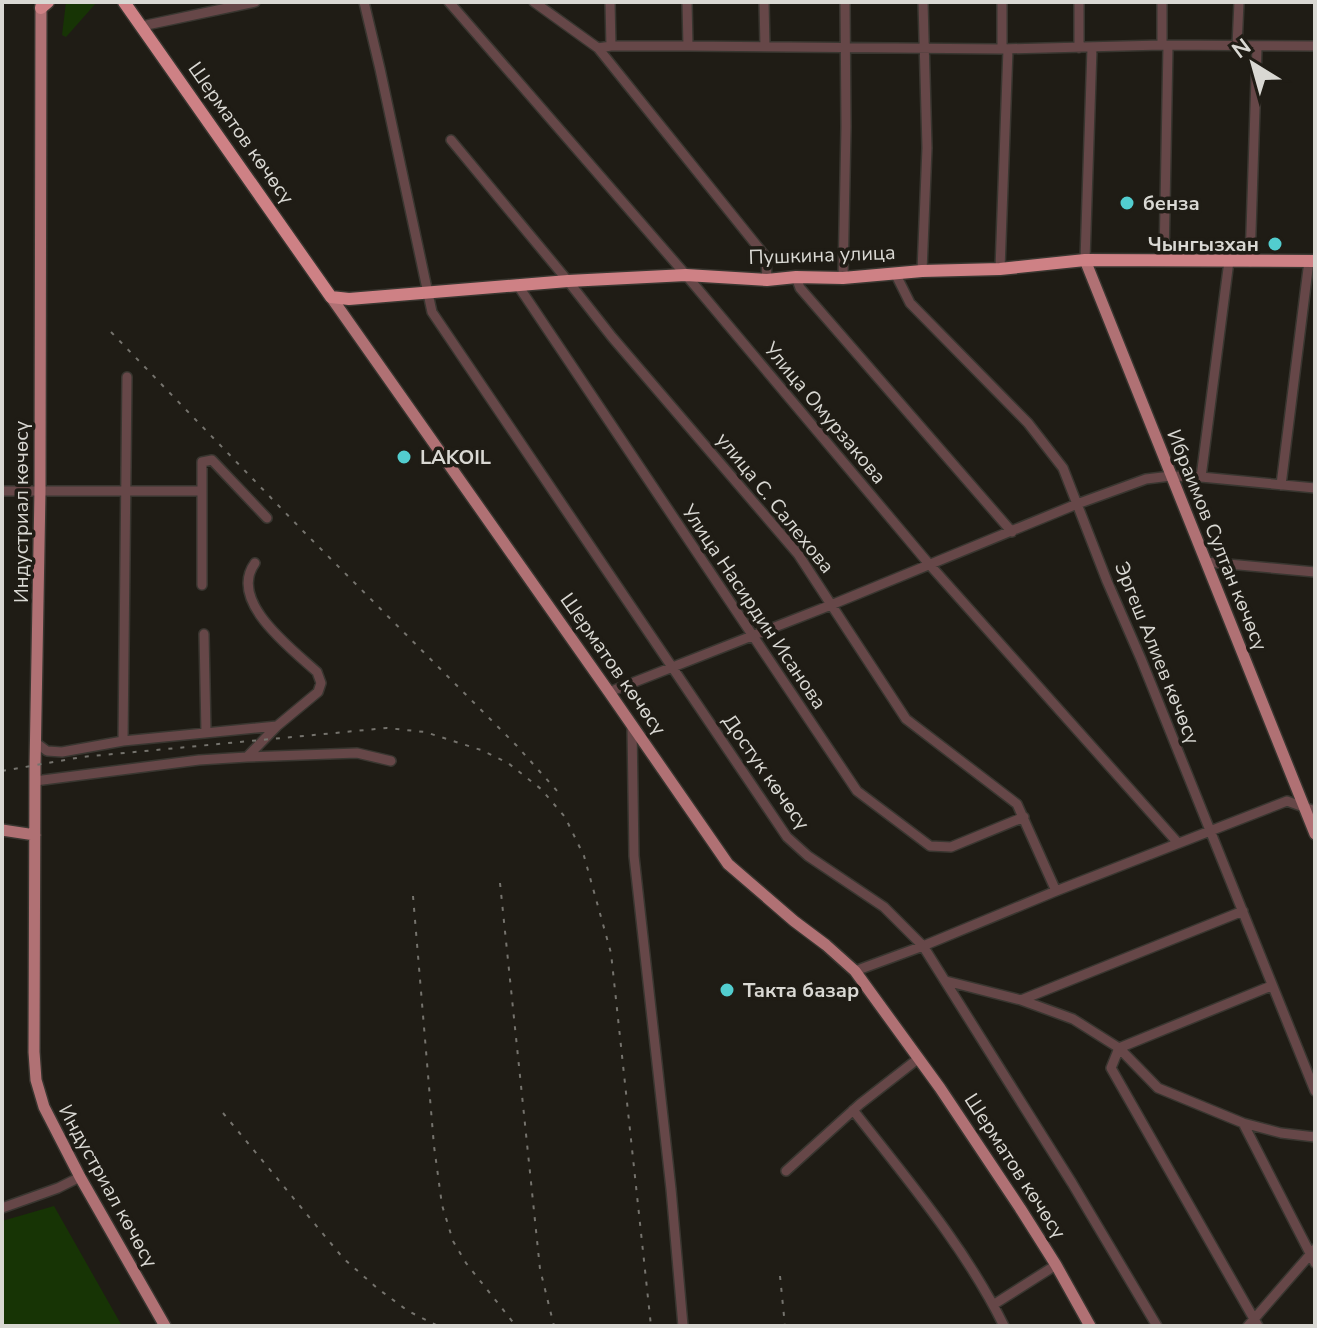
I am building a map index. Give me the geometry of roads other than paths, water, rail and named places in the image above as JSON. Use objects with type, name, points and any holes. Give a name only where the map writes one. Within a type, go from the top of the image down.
[{"type":"highway","name":"Шерматов көчөсү","points":[[124,2],[331,297]]},
{"type":"highway","name":"Пушкина улица","points":[[331,297],[349,299],[517,284],[686,275],[767,280],[843,278],[922,271],[1000,269],[1085,260],[1312,261]]},
{"type":"main road","name":"Индустриал көчөсү","points":[[43,4],[35,742],[36,1080],[44,1107],[80,1177],[165,1326]]},
{"type":"main road","name":"Ибраимов Султан көчөсү","points":[[1085,260],[1309,809],[1315,834]]},
{"type":"main road","name":"Шерматов көчөсү","points":[[331,297],[728,864],[855,971],[919,1058],[1020,1208],[1090,1326]]},
{"type":"main road","points":[[2,830],[35,835]]},
{"type":"street","points":[[195,2],[198,14]]},
{"type":"street","points":[[142,26],[255,2]]},
{"type":"street","name":"Достук көчөсү","points":[[364,2],[432,312],[787,837],[808,856],[884,907],[923,946],[1072,1183],[1157,1326]]},
{"type":"street","name":"Улица Омурзакова","points":[[449,2],[686,275],[929,564],[1178,843]]},
{"type":"street","points":[[534,2],[598,48],[766,257],[767,280]]},
{"type":"street","points":[[610,2],[611,46]]},
{"type":"street","points":[[687,2],[688,46]]},
{"type":"street","points":[[764,2],[765,47]]},
{"type":"street","points":[[843,278],[845,2]]},
{"type":"street","points":[[922,271],[927,148],[923,2]]},
{"type":"street","points":[[1000,269],[1005,49],[1002,2]]},
{"type":"street","points":[[1079,2],[1079,48]]},
{"type":"street","points":[[1162,2],[1165,46],[1164,260]]},
{"type":"street","points":[[1237,46],[1239,2]]},
{"type":"street","points":[[598,48],[1315,46]]},
{"type":"street","points":[[1250,262],[1257,47]]},
{"type":"street","points":[[1085,260],[1092,48]]},
{"type":"street","name":"улица С. Салехова","points":[[451,140],[612,337],[798,554],[906,719],[1017,804],[1056,891]]},
{"type":"street","points":[[1201,477],[1229,261]]},
{"type":"street","points":[[1281,485],[1312,261]]},
{"type":"street","name":"Эргеш Алиев көчөсү","points":[[895,273],[910,303],[1028,423],[1063,468],[1315,1091]]},
{"type":"street","points":[[796,277],[800,288],[1012,532]]},
{"type":"street","name":"Улица Насирдин Исанова","points":[[517,284],[857,791],[930,846],[951,847],[1024,817]]},
{"type":"street","points":[[123,741],[127,377]]},
{"type":"street","points":[[202,585],[202,462],[212,460],[267,518]]},
{"type":"street","points":[[609,692],[1146,479],[1201,477],[1315,488]]},
{"type":"street","points":[[2,491],[202,491]]},
{"type":"street","points":[[1206,562],[1315,572]]},
{"type":"street","points":[[247,757],[277,726],[318,692],[321,683],[317,672],[258,615],[248,584],[249,571],[255,563]]},
{"type":"street","points":[[204,634],[206,733]]},
{"type":"street","points":[[35,742],[47,751],[62,752],[123,741],[277,726]]},
{"type":"street","points":[[632,727],[634,856],[683,1326]]},
{"type":"street","points":[[35,781],[199,760],[247,757],[357,753],[391,761]]},
{"type":"street","points":[[855,971],[1287,801],[1309,809]]},
{"type":"street","points":[[1021,1000],[1243,911]]},
{"type":"street","points":[[946,981],[1021,1000],[1073,1019],[1119,1048],[1158,1088],[1243,1123],[1281,1133],[1315,1137]]},
{"type":"street","points":[[1243,1123],[1313,1255],[1254,1324],[1111,1068],[1119,1048],[1271,986]]},
{"type":"street","points":[[786,1171],[853,1110],[919,1058]]},
{"type":"street","points":[[853,1110],[930,1207],[1004,1326]]},
{"type":"street","points":[[2,1208],[80,1177]]},
{"type":"street","points":[[993,1305],[1056,1265]]},
{"type":"railway","points":[[111,332],[517,746],[558,792]]},
{"type":"railway","points":[[2,771],[82,757],[387,728],[425,732],[481,750],[508,763],[541,789],[565,817],[584,856],[611,953],[651,1326]]},
{"type":"railway","points":[[500,883],[540,1269],[554,1326]]},
{"type":"railway","points":[[413,896],[434,1146],[442,1205],[453,1241],[466,1263],[516,1326]]},
{"type":"railway","points":[[223,1113],[343,1258],[408,1311],[438,1326]]},
{"type":"railway","points":[[780,1276],[785,1326]]},
{"type":"place","name":"бенза","points":[[1127,203]]},
{"type":"place","name":"Чынгызхан","points":[[1275,244]]},
{"type":"place","name":"LAKOIL","points":[[404,457]]},
{"type":"place","name":"Такта базар","points":[[727,990]]}]
